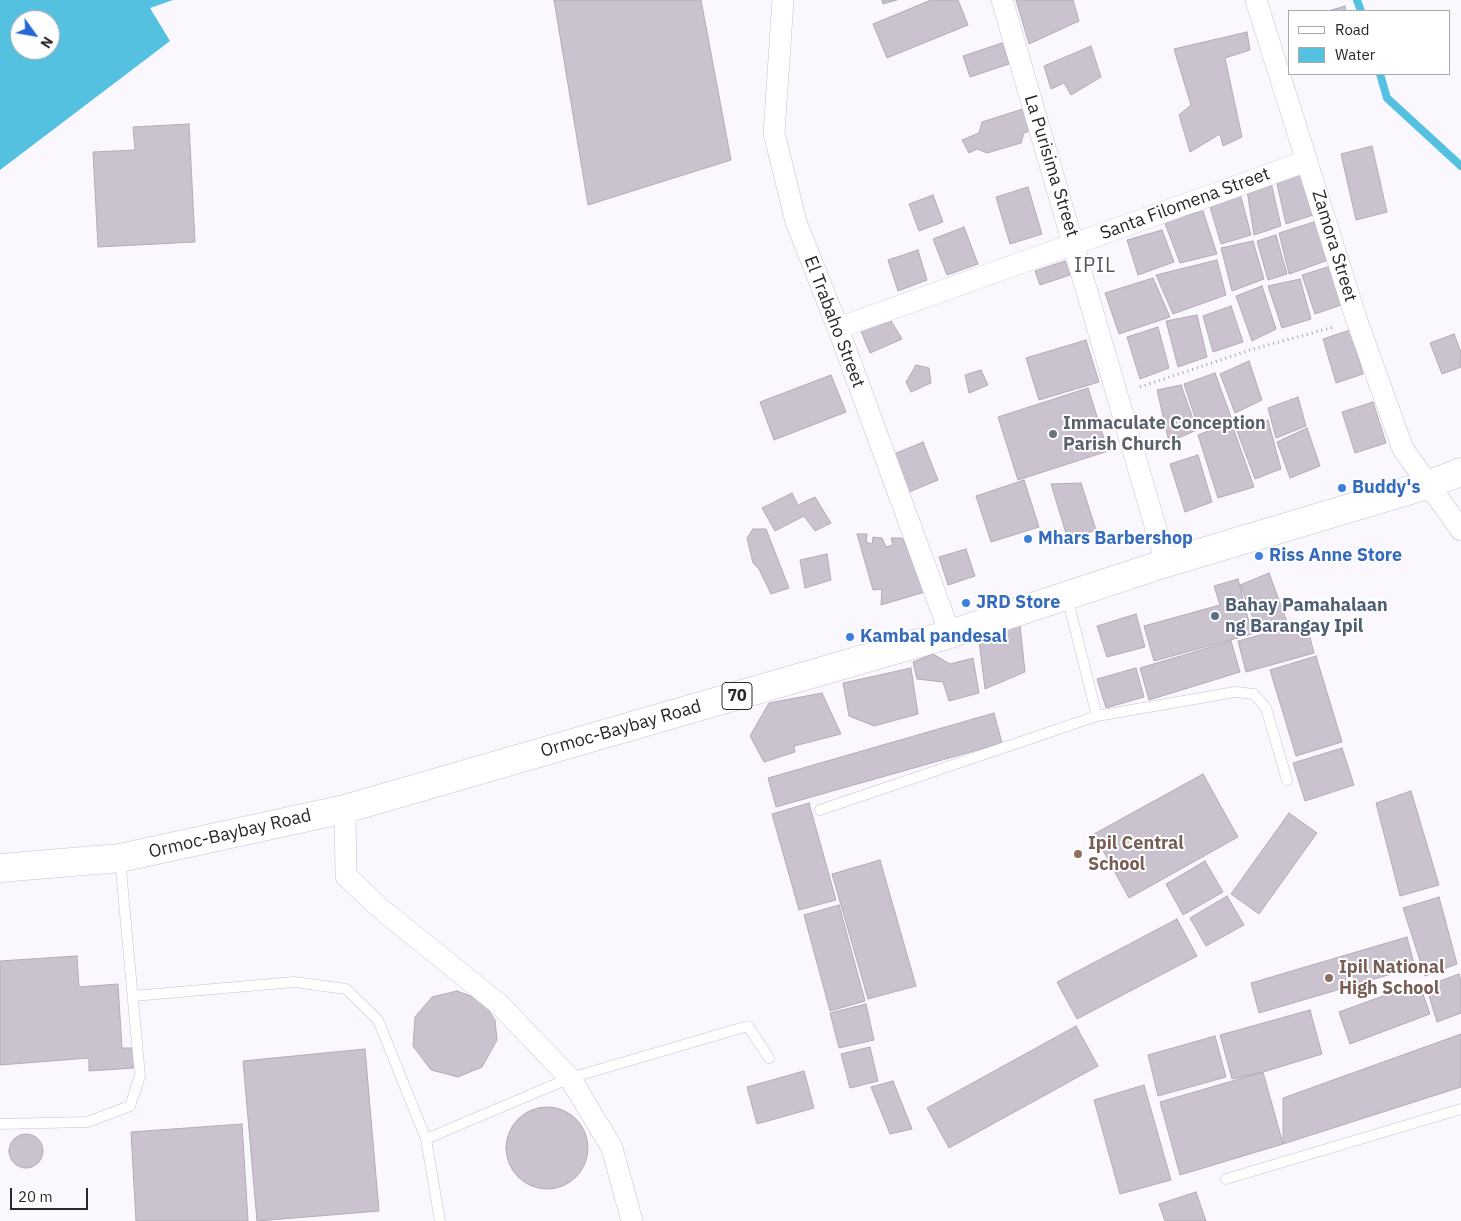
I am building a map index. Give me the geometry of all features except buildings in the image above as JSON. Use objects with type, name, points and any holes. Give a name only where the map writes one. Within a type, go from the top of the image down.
[{"type":"highway","name":"Ormoc-Baybay Road","points":[[0,868],[120,858],[345,809],[950,634],[1166,563],[1461,472]]},
{"type":"street","name":"El Trabaho Street","points":[[782,0],[774,133],[796,222],[838,328],[950,634]]},
{"type":"street","name":"La Purisima Street","points":[[1002,0],[1166,563]]},
{"type":"street","name":"Zamora Street","points":[[1256,0],[1358,321],[1403,449],[1461,530]]},
{"type":"street","name":"Santa Filomena Street","points":[[838,328],[1307,160]]},
{"type":"street","points":[[345,809],[346,876],[381,909],[500,1005],[570,1078],[612,1148],[632,1221]]},
{"type":"lane","points":[[1067,596],[1097,716]]},
{"type":"lane","points":[[820,810],[1097,716],[1235,692],[1254,694],[1266,708],[1287,780]]},
{"type":"lane","points":[[0,1124],[87,1122],[130,1106],[140,1076],[120,858]]},
{"type":"lane","points":[[133,996],[294,982],[346,989],[378,1020],[426,1139],[440,1221]]},
{"type":"lane","points":[[426,1139],[570,1078],[748,1026],[769,1058]]},
{"type":"lane","points":[[1226,1179],[1461,1109]]},
{"type":"path","points":[[1118,395],[1250,350],[1358,321]]},
{"type":"water","points":[[0,0],[173,0],[150,8],[170,41],[0,170]]},
{"type":"waterway","points":[[1357,0],[1361,10]]},
{"type":"waterway","points":[[1380,75],[1387,98],[1461,166]]},
{"type":"place","name":"Immaculate Conception Parish Church","points":[[1053,434]]},
{"type":"place","name":"Buddy's","points":[[1342,488]]},
{"type":"place","name":"Mhars Barbershop","points":[[1028,539]]},
{"type":"place","name":"Riss Anne Store","points":[[1259,556]]},
{"type":"place","name":"JRD Store","points":[[966,603]]},
{"type":"place","name":"Bahay Pamahalaan ng Barangay Ipil","points":[[1215,616]]},
{"type":"place","name":"Kambal pandesal","points":[[850,637]]},
{"type":"place","name":"Ipil Central School","points":[[1078,854]]},
{"type":"place","name":"Ipil National High School","points":[[1329,978]]},
{"type":"district","name":"IPIL","points":[[1095,266]]}]
